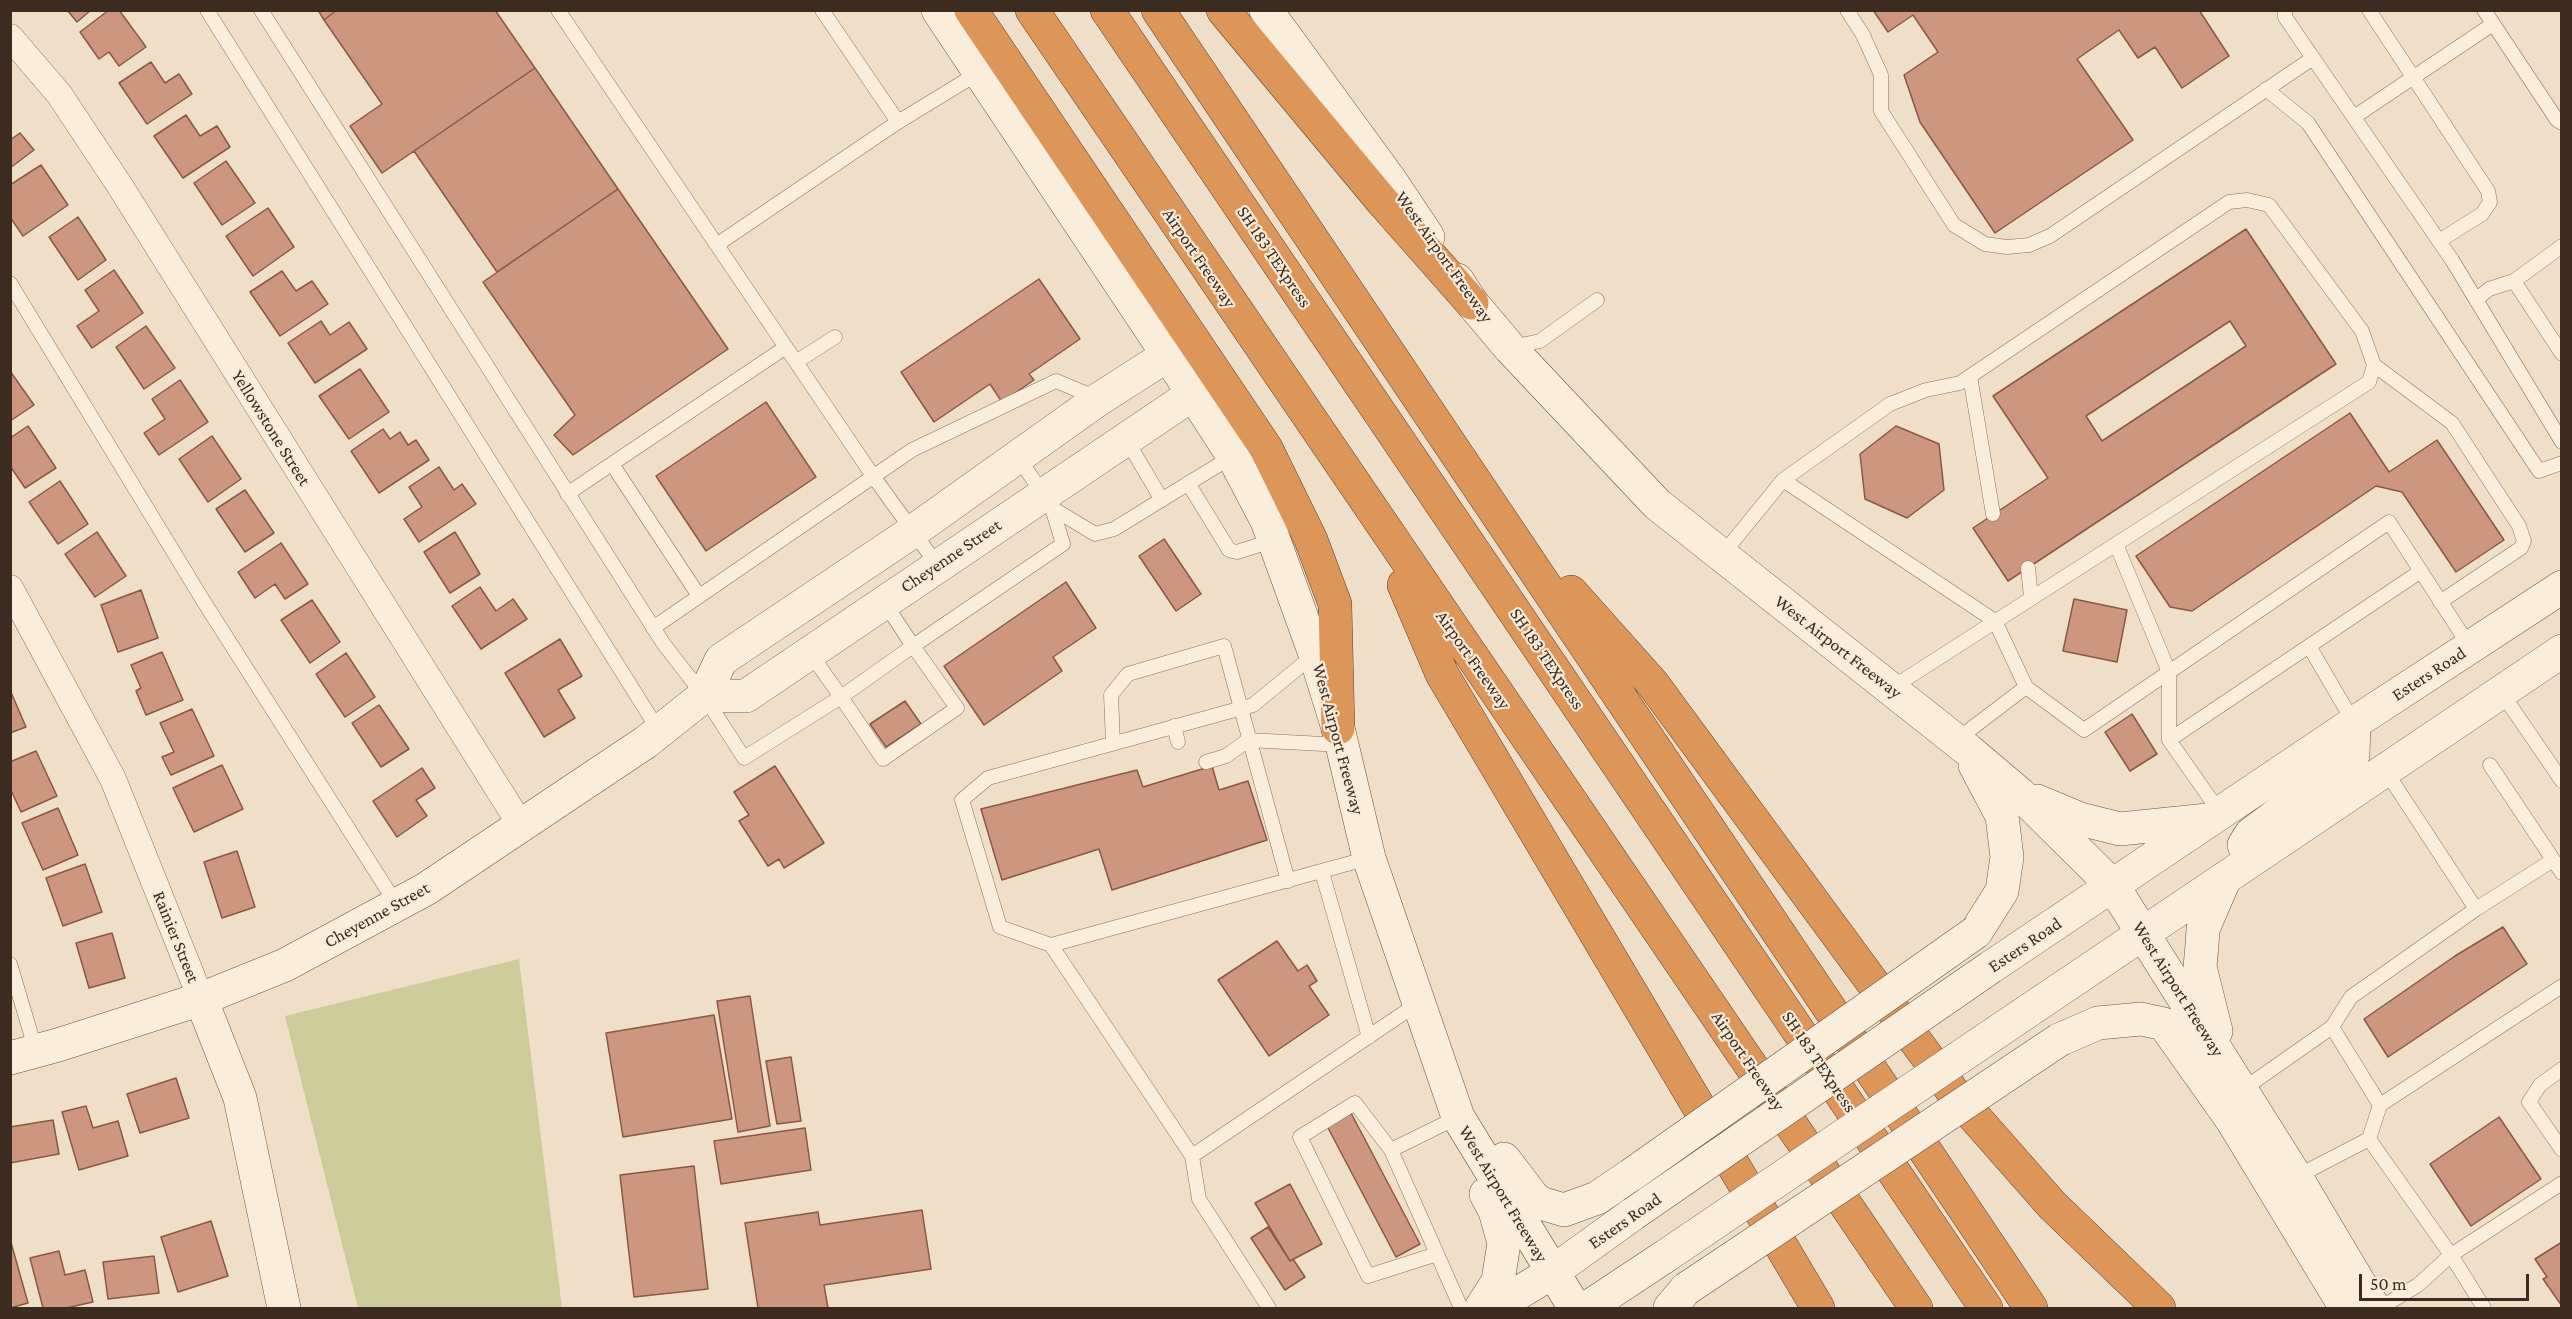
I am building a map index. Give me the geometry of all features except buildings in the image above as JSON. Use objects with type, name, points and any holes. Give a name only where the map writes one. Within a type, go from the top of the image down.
[{"type":"highway","points":[[971,10],[1266,448],[1311,540],[1335,604],[1340,736]]},
{"type":"highway","name":"Airport Freeway","points":[[1032,10],[1378,522],[1644,907],[1916,1308]]},
{"type":"highway","name":"SH 183 TEXpress","points":[[1083,10],[1960,1308]]},
{"type":"highway","name":"SH 183 TEXpress","points":[[1107,10],[1986,1308]]},
{"type":"highway","points":[[1158,10],[2031,1308]]},
{"type":"highway","points":[[1223,10],[1382,201],[1472,303]]},
{"type":"highway","points":[[1488,499],[1653,684],[1956,1096],[2052,1204],[2159,1308]]},
{"type":"highway","points":[[1378,522],[1442,674],[1818,1308]]},
{"type":"main road","name":"West Airport Freeway","points":[[938,10],[1168,354],[1233,456],[1275,540],[1316,654],[1340,736],[1369,858],[1417,1004],[1458,1118],[1551,1273],[1575,1308]]},
{"type":"main road","name":"West Airport Freeway","points":[[1266,10],[1390,180],[1472,303],[1510,348],[1657,504],[2020,794],[2113,886],[2296,1177],[2374,1308]]},
{"type":"main road","name":"Cheyenne Street","points":[[23,1054],[201,999],[285,965],[398,905],[522,827],[659,731],[704,696],[721,660],[912,532],[1017,455],[1168,354]]},
{"type":"main road","name":"Cheyenne Street","points":[[704,696],[746,696],[938,566],[1047,501],[1125,438],[1192,393]]},
{"type":"main road","name":"Esters Road","points":[[1494,1308],[1551,1273],[1991,967],[2354,723],[2562,587]]},
{"type":"main road","points":[[2533,670],[2562,633]]},
{"type":"main road","points":[[1587,1308],[2562,651]]},
{"type":"main road","points":[[2354,723],[2385,770]]},
{"type":"main road","points":[[2234,1079],[2207,1000],[2200,967],[2203,929],[2234,872],[2250,834],[2336,771],[2353,755],[2354,723]]},
{"type":"main road","points":[[1458,1118],[1501,1155],[1536,1202],[1564,1210],[1597,1198],[1976,932],[2002,891],[2007,857],[2002,816],[1961,745]]},
{"type":"main road","points":[[2020,794],[2080,819],[2120,829],[2217,817]]},
{"type":"main road","name":"Rainier Street","points":[[201,999],[240,1098],[284,1308]]},
{"type":"main road","points":[[1678,1299],[2059,1040],[2098,1023],[2140,1019],[2164,1024],[2232,1120],[2346,1308]]},
{"type":"main road","points":[[1458,1118],[1464,1151],[1495,1211],[1504,1243],[1498,1281],[1481,1308]]},
{"type":"street","name":"Yellowstone Street","points":[[10,37],[59,94],[120,186],[522,827]]},
{"type":"street","name":"Rainier Street","points":[[10,588],[113,779],[201,999]]},
{"type":"lane","points":[[207,10],[659,731]]},
{"type":"lane","points":[[261,10],[653,628],[704,696],[744,758],[841,697],[1064,544],[1047,501],[1017,455]]},
{"type":"lane","points":[[558,10],[873,476],[938,566]]},
{"type":"lane","points":[[822,10],[898,122]]},
{"type":"lane","points":[[1847,10],[1863,35],[1881,75],[1881,111],[1954,225],[1985,244],[2007,247],[2029,245],[2050,236],[2313,58]]},
{"type":"lane","points":[[2285,10],[2285,17],[2439,241],[2562,442]]},
{"type":"lane","points":[[2368,10],[2488,191],[2490,202],[2482,214],[2439,241]]},
{"type":"lane","points":[[2484,10],[2557,120],[2562,123]]},
{"type":"lane","points":[[2354,117],[2493,24]]},
{"type":"lane","points":[[718,244],[898,122],[980,72]]},
{"type":"lane","points":[[2266,89],[2308,123],[2539,471],[2562,463]]},
{"type":"lane","points":[[1722,555],[1783,480],[1890,404],[1926,390],[1960,383],[2229,202],[2247,200],[2269,205],[2282,221],[2362,331],[2374,364],[2452,423],[2519,526],[2524,541],[2521,548],[2440,602]]},
{"type":"lane","points":[[2476,300],[2489,290],[2514,280],[2562,246]]},
{"type":"lane","points":[[2514,280],[2562,354]]},
{"type":"lane","points":[[10,283],[204,602],[398,905]]},
{"type":"lane","points":[[1510,348],[1540,341],[1597,300]]},
{"type":"lane","points":[[796,362],[835,337]]},
{"type":"lane","points":[[567,494],[786,347]]},
{"type":"lane","points":[[1890,689],[2369,382],[2374,364]]},
{"type":"lane","points":[[1970,376],[1993,514]]},
{"type":"lane","points":[[653,628],[912,450],[1056,381],[1099,399]]},
{"type":"lane","points":[[1125,438],[1162,500]]},
{"type":"lane","points":[[1047,501],[1095,534],[1114,529],[1233,456]]},
{"type":"lane","points":[[612,464],[699,597]]},
{"type":"lane","points":[[1783,480],[1995,621],[2026,687],[2084,730],[2389,522],[2470,647]]},
{"type":"lane","points":[[1188,483],[1229,550],[1237,552],[1275,540]]},
{"type":"lane","points":[[2115,544],[2169,672],[2169,740],[2217,817]]},
{"type":"lane","points":[[2028,568],[2031,597]]},
{"type":"lane","points":[[2169,740],[2421,571]]},
{"type":"lane","points":[[810,653],[883,759],[957,708],[884,602]]},
{"type":"lane","points":[[1113,743],[1111,695],[1128,674],[1224,646],[1239,708],[1288,881]]},
{"type":"lane","points":[[2309,646],[2354,723]]},
{"type":"lane","points":[[1316,654],[1253,705],[988,778],[962,800],[1000,927],[1051,945],[1369,858]]},
{"type":"lane","points":[[1961,745],[2026,687]]},
{"type":"lane","points":[[2501,692],[2562,781]]},
{"type":"lane","points":[[1174,726],[1178,742]]},
{"type":"lane","points":[[1206,762],[1226,756],[1248,740],[1340,736]]},
{"type":"lane","points":[[2490,765],[2562,873]]},
{"type":"lane","points":[[2385,770],[2476,909]]},
{"type":"lane","points":[[2234,1079],[2332,1027],[2351,997],[2476,909],[2553,860]]},
{"type":"lane","points":[[1322,872],[1369,1037]]},
{"type":"lane","points":[[1051,945],[1192,1156],[1199,1199],[1269,1308]]},
{"type":"lane","points":[[10,964],[23,1054]]},
{"type":"lane","points":[[2296,1177],[2369,1139],[2380,1105],[2562,986]]},
{"type":"lane","points":[[1192,1156],[1417,1004]]},
{"type":"lane","points":[[2332,1027],[2380,1105]]},
{"type":"lane","points":[[2562,1069],[2540,1084],[2529,1102],[2562,1150]]},
{"type":"lane","points":[[1437,1254],[1368,1276],[1300,1137],[1355,1103],[1391,1150],[1461,1308]]},
{"type":"lane","points":[[1391,1150],[1458,1118]]},
{"type":"lane","points":[[2369,1139],[2451,1255],[2484,1308]]},
{"type":"lane","points":[[2380,1308],[2418,1285],[2451,1255],[2562,1183]]},
{"type":"green space","points":[[519,959],[562,1308],[358,1308],[285,1016]]}]
